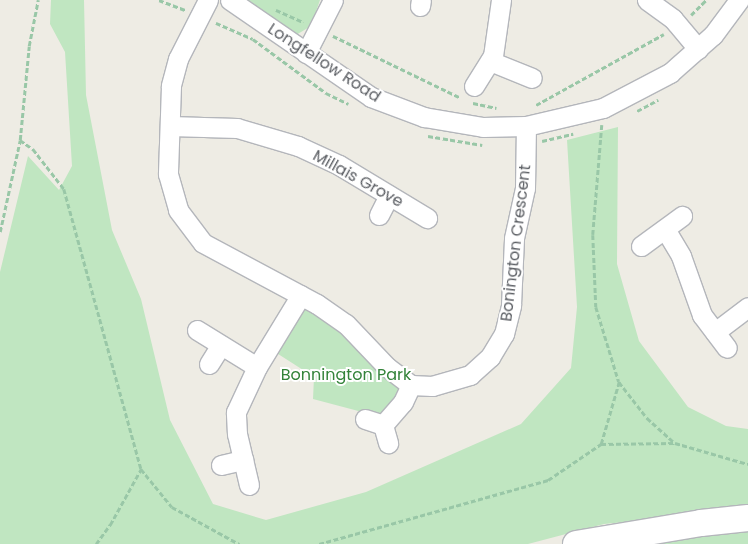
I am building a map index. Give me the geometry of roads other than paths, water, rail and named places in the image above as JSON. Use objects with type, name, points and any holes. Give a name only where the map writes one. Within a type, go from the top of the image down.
[{"type":"street","points":[[208,0],[178,59],[171,86],[168,174],[172,192],[188,227],[220,254],[301,295],[346,324],[387,367],[411,385],[386,434],[365,419]]},
{"type":"street","name":"Longfellow Road","points":[[230,0],[349,84],[398,109],[458,124],[526,126],[603,108],[670,73],[698,49],[739,0]]},
{"type":"street","points":[[306,53],[320,30],[333,0]]},
{"type":"street","points":[[474,86],[490,61],[496,43],[501,0]]},
{"type":"street","points":[[647,0],[673,19],[698,49]]},
{"type":"street","points":[[490,61],[532,78]]},
{"type":"street","name":"Millais Grove","points":[[170,126],[250,130],[339,165],[427,218]]},
{"type":"street","name":"Bonington Crescent","points":[[411,385],[432,386],[470,374],[490,357],[504,334],[511,305],[514,238],[525,188],[526,126]]},
{"type":"street","points":[[379,215],[389,195]]},
{"type":"street","points":[[641,246],[682,216]]},
{"type":"street","points":[[665,229],[681,256],[699,309],[727,348]]},
{"type":"street","points":[[250,485],[237,434],[236,412],[257,367],[301,295]]},
{"type":"street","points":[[715,332],[748,308]]},
{"type":"street","points":[[197,330],[257,367]]},
{"type":"street","points":[[209,364],[221,344]]},
{"type":"street","points":[[221,466],[243,460]]},
{"type":"street","points":[[576,544],[674,527],[748,518]]},
{"type":"park label","name":"Bonnington Park","points":[[346,375]]}]
